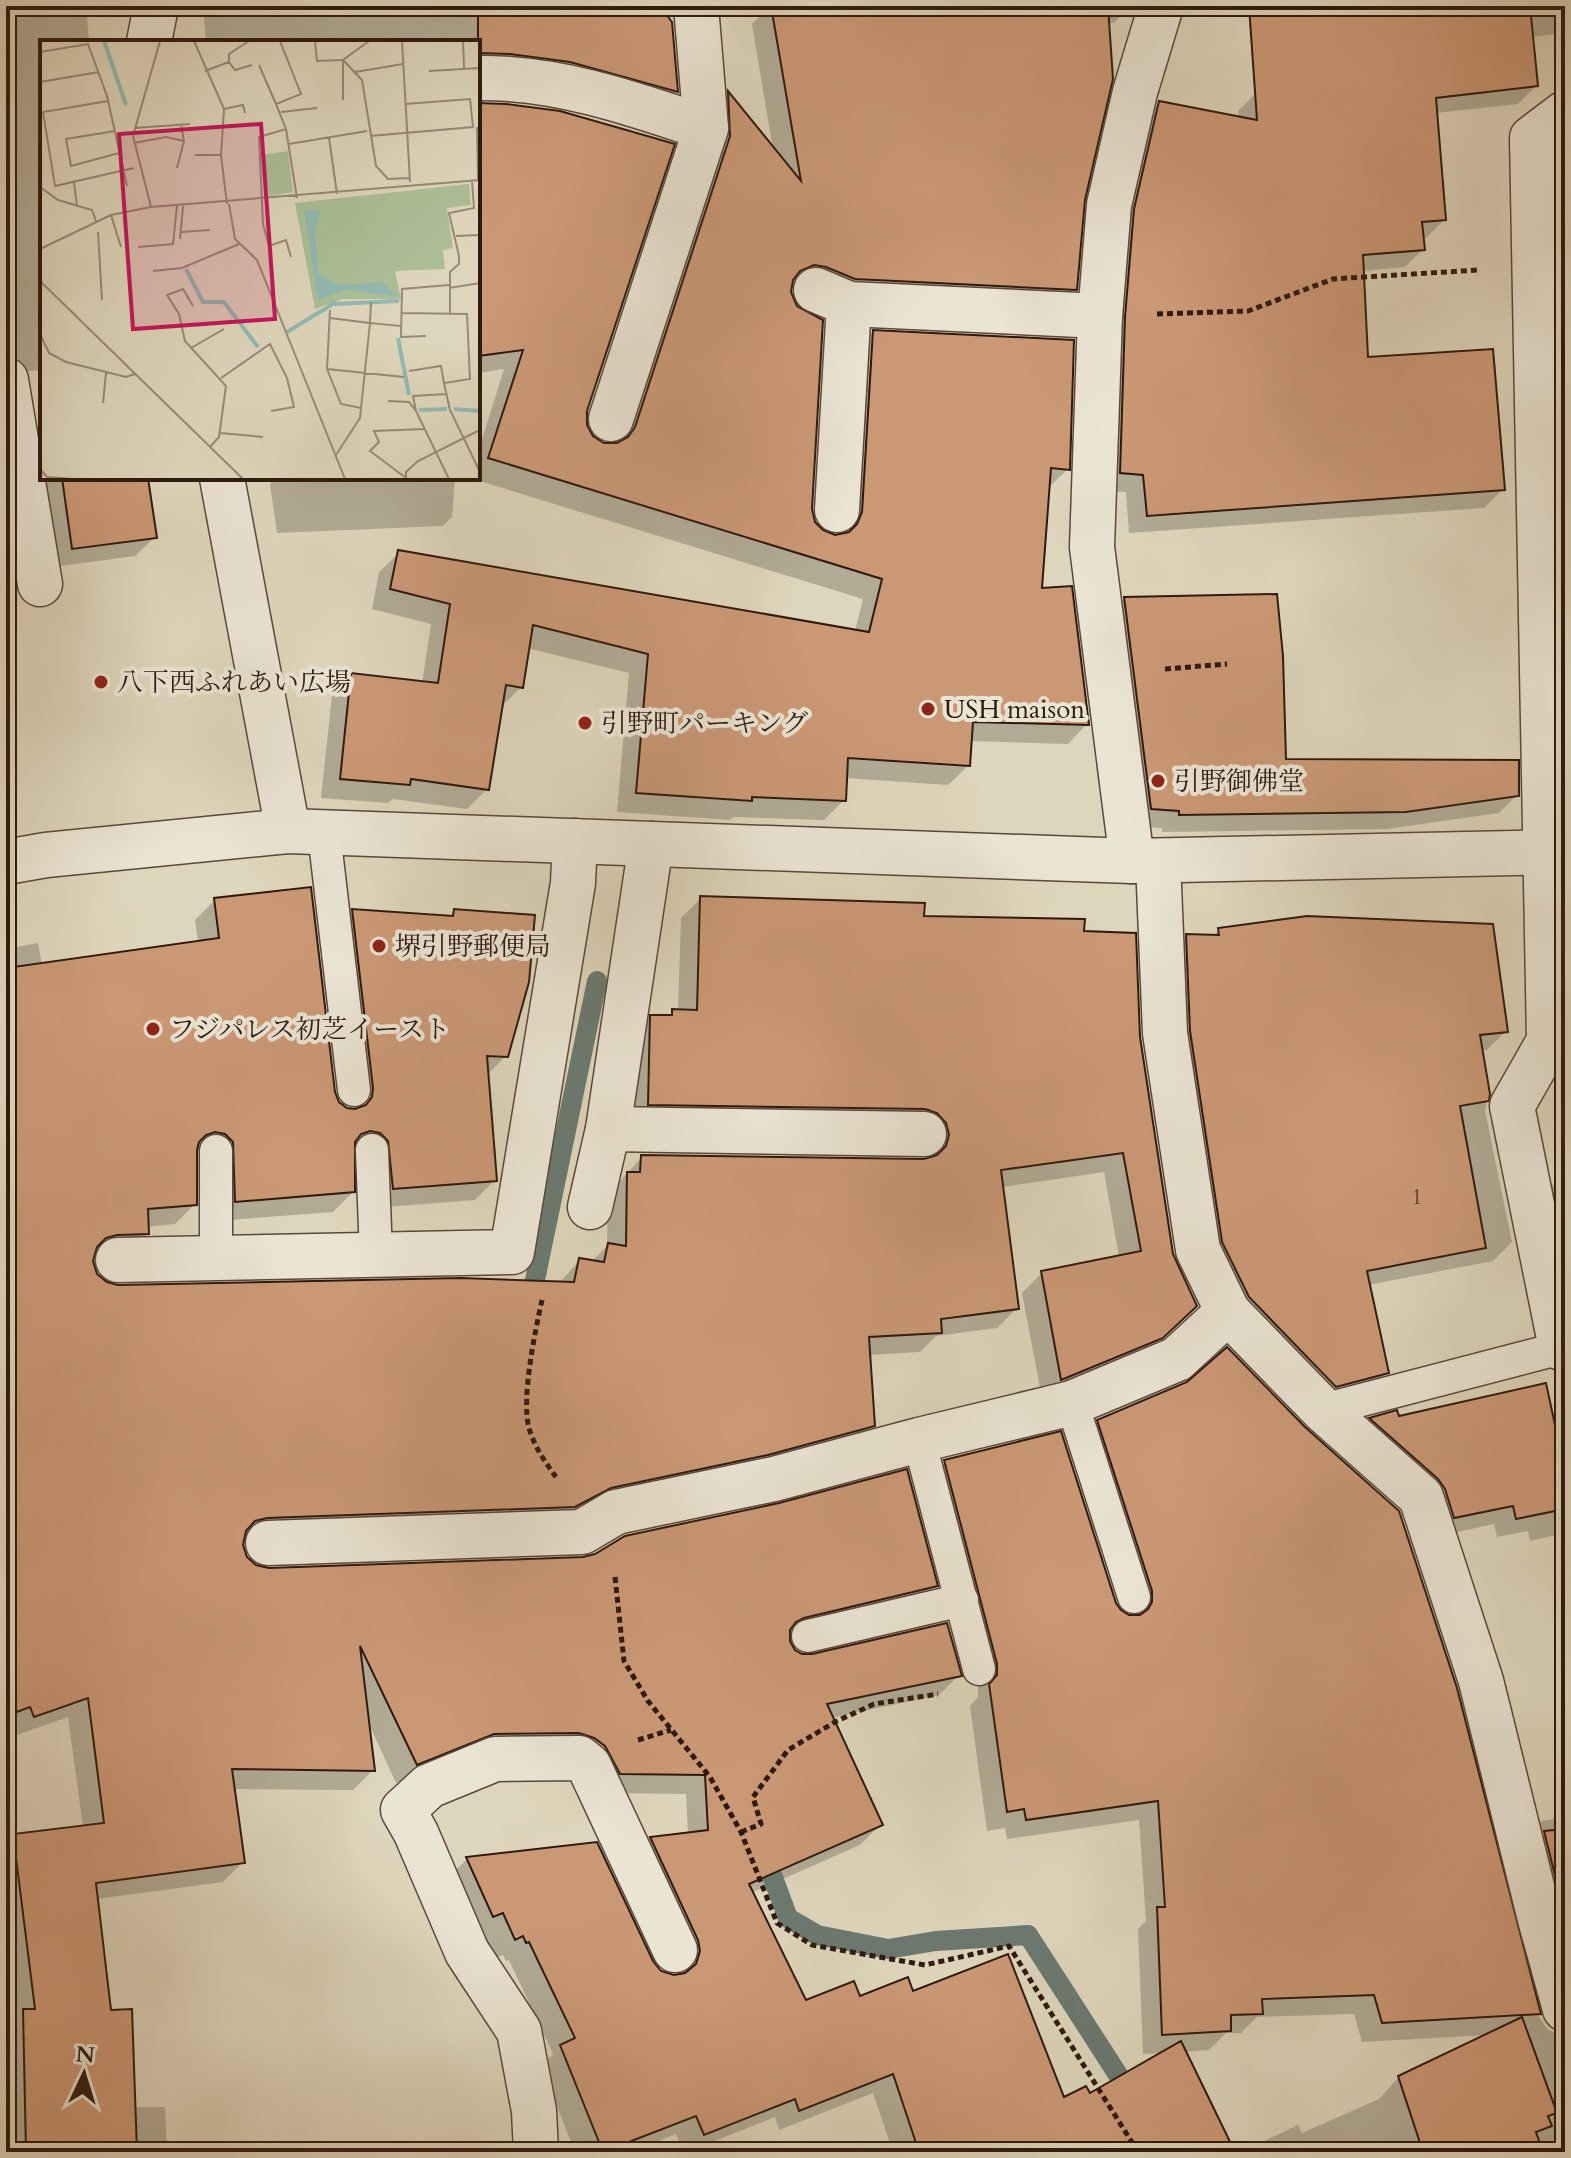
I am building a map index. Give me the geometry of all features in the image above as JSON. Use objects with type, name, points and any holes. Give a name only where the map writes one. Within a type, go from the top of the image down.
[{"type":"street","points":[[149,40],[156,6]]},
{"type":"street","points":[[611,419],[706,128],[696,6]]},
{"type":"street","points":[[1161,6],[1135,92],[1109,205],[1100,316],[1092,547],[1145,861],[1165,1033],[1198,1250],[1228,1312],[1323,1410],[1421,1497],[1481,1681],[1565,2009]]},
{"type":"street","points":[[480,78],[514,77],[607,95],[706,128]]},
{"type":"street","points":[[1563,1348],[1512,1106],[1549,1041],[1556,852],[1532,138],[1565,113]]},
{"type":"street","points":[[837,510],[833,297],[1100,316]]},
{"type":"street","points":[[16,400],[40,584]]},
{"type":"street","points":[[222,480],[306,832]]},
{"type":"street","points":[[6,862],[46,855],[306,832],[1145,861],[1556,852]]},
{"type":"street","points":[[118,1260],[512,1252],[573,883],[575,841]]},
{"type":"street","points":[[590,1207],[608,1129],[651,844]]},
{"type":"street","points":[[608,1129],[924,1134]]},
{"type":"street","points":[[268,1543],[582,1532],[616,1512],[774,1479],[1072,1403],[1177,1359],[1228,1312]]},
{"type":"street","points":[[536,2152],[534,2111],[519,2031],[467,1952],[416,1833],[403,1810],[429,1786],[495,1759],[579,1758],[589,1766],[675,1950]]},
{"type":"lane","points":[[306,832],[354,1090]]},
{"type":"lane","points":[[372,1150],[376,1255]]},
{"type":"lane","points":[[216,1151],[216,1258]]},
{"type":"lane","points":[[1323,1410],[1563,1348]]},
{"type":"lane","points":[[1072,1403],[1134,1597]]},
{"type":"lane","points":[[919,1440],[979,1669]]},
{"type":"lane","points":[[808,1636],[962,1600]]},
{"type":"path","points":[[1100,316],[1248,311],[1333,279],[1535,267]]},
{"type":"path","points":[[545,1285],[525,1410],[529,1431],[539,1453],[563,1487],[598,1522],[613,1552],[624,1661],[648,1701],[710,1777],[741,1832],[777,1923],[812,1945],[925,1965],[1009,1946],[1138,2152]]},
{"type":"path","points":[[741,1832],[761,1824],[753,1797],[788,1750],[835,1722],[874,1704],[948,1693]]},
{"type":"building","points":[[478,6],[660,6],[672,22],[678,92],[570,62],[480,53]]},
{"type":"building","points":[[771,6],[1108,6],[1113,79],[1085,200],[1077,290],[855,279],[814,265],[800,271],[793,280],[791,292],[797,306],[823,320],[812,509],[815,522],[835,535],[849,532],[862,512],[873,330],[1074,340],[1070,470],[1051,468],[1042,588],[1072,586],[1089,725],[973,722],[970,766],[848,758],[846,801],[752,797],[752,801],[636,793],[648,654],[533,625],[523,688],[506,685],[489,790],[411,779],[410,785],[340,779],[351,673],[438,683],[450,604],[390,589],[398,550],[869,632],[882,579],[488,458],[523,350],[480,356],[480,103],[560,111],[675,144],[587,411],[587,425],[593,436],[604,443],[617,443],[628,437],[635,427],[730,136],[728,91],[801,181]]},
{"type":"building","points":[[1249,6],[1530,6],[1538,86],[1436,98],[1446,220],[1422,222],[1425,250],[1363,255],[1368,357],[1493,349],[1505,490],[1147,516],[1143,475],[1120,473],[1125,317],[1134,209],[1159,101],[1257,120]]},
{"type":"building","points":[[62,480],[148,480],[157,538],[72,549]]},
{"type":"building","points":[[1277,594],[1283,656],[1286,759],[1519,760],[1519,796],[1406,812],[1179,815],[1179,811],[1151,809],[1124,597]]},
{"type":"building","points":[[311,887],[335,1092],[339,1102],[355,1109],[366,1105],[372,1097],[373,1088],[352,909],[453,916],[454,909],[535,915],[529,982],[508,1057],[487,1056],[497,1181],[393,1189],[388,1141],[380,1133],[370,1131],[361,1134],[355,1142],[355,1192],[235,1202],[233,1142],[225,1134],[215,1132],[199,1142],[197,1150],[197,1205],[148,1209],[149,1234],[117,1235],[106,1238],[97,1247],[93,1261],[97,1274],[107,1282],[118,1285],[461,1278],[574,1282],[579,1258],[604,1262],[608,1243],[626,1246],[627,1172],[640,1172],[641,1155],[924,1159],[937,1155],[946,1146],[949,1135],[946,1123],[937,1113],[925,1109],[648,1105],[650,1015],[672,1015],[672,1009],[697,1010],[700,896],[925,903],[924,916],[1085,919],[1084,931],[1136,933],[1140,1037],[1173,1254],[1197,1306],[1163,1338],[1061,1380],[1041,1271],[1141,1251],[1123,1153],[1001,1170],[1019,1309],[941,1319],[942,1333],[869,1337],[875,1426],[768,1455],[611,1488],[575,1507],[267,1518],[255,1521],[246,1531],[243,1545],[247,1557],[256,1565],[269,1568],[583,1557],[595,1554],[625,1536],[779,1503],[907,1469],[938,1586],[804,1618],[790,1630],[790,1641],[795,1650],[812,1654],[947,1623],[962,1676],[827,1704],[883,1825],[749,1884],[806,2000],[854,1981],[860,1996],[908,1977],[913,1991],[1008,1954],[1064,2097],[1086,2086],[1090,2093],[1181,2041],[1235,2152],[919,2152],[893,2074],[799,2111],[795,2099],[704,2135],[696,2116],[603,2152],[560,2045],[575,2038],[529,1942],[526,1943],[523,1936],[515,1940],[503,1913],[493,1917],[466,1857],[597,1842],[653,1961],[661,1971],[674,1975],[685,1973],[696,1964],[700,1951],[698,1940],[650,1837],[708,1830],[705,1775],[620,1774],[605,1746],[579,1733],[494,1734],[417,1765],[360,1646],[375,1771],[232,1769],[245,1863],[96,1883],[111,2010],[132,2009],[137,2152],[26,2152],[23,2009],[35,2009],[13,1834],[104,1823],[88,1698],[34,1717],[30,1707],[17,1712],[6,1682],[6,968],[219,938],[214,898]]},
{"type":"building","points":[[1307,916],[1493,924],[1508,1032],[1480,1035],[1489,1101],[1460,1106],[1486,1248],[1367,1271],[1389,1373],[1336,1387],[1249,1297],[1222,1242],[1190,1031],[1186,934],[1219,935],[1218,928]]},
{"type":"building","points":[[1227,1347],[1305,1427],[1399,1511],[1457,1688],[1541,2014],[1382,2023],[1374,1995],[1262,1999],[1263,2014],[1231,2015],[1231,2031],[1162,2035],[1157,1907],[1165,1907],[1158,1801],[1026,1820],[1024,1809],[1007,1812],[989,1684],[997,1675],[997,1664],[944,1460],[1061,1431],[1116,1603],[1129,1615],[1140,1615],[1152,1602],[1152,1591],[1097,1420],[1187,1382]]},
{"type":"building","points":[[1546,1383],[1558,1439],[1565,1437],[1565,1509],[1516,1519],[1513,1506],[1454,1518],[1445,1489],[1438,1479],[1369,1418],[1397,1410],[1399,1416]]},
{"type":"building","points":[[1565,1829],[1565,1916],[1544,1831]]},
{"type":"building","points":[[1522,2017],[1557,2113],[1548,2116],[1552,2126],[1536,2132],[1543,2152],[1423,2152],[1398,2076]]},
{"type":"waterway","points":[[530,1304],[597,981]]},
{"type":"waterway","points":[[762,1848],[788,1918],[817,1935],[888,1949],[936,1941],[1028,1935],[1133,2098]]},
{"type":"place","name":"八下西ふれあい広場","points":[[101,682]]},
{"type":"place","name":"USH maison","points":[[928,709]]},
{"type":"place","name":"引野町パーキング","points":[[585,723]]},
{"type":"place","name":"引野御佛堂","points":[[1158,781]]},
{"type":"place","name":"堺引野郵便局","points":[[379,946]]},
{"type":"place","name":"フジパレス初芝イースト","points":[[153,1029]]}]
